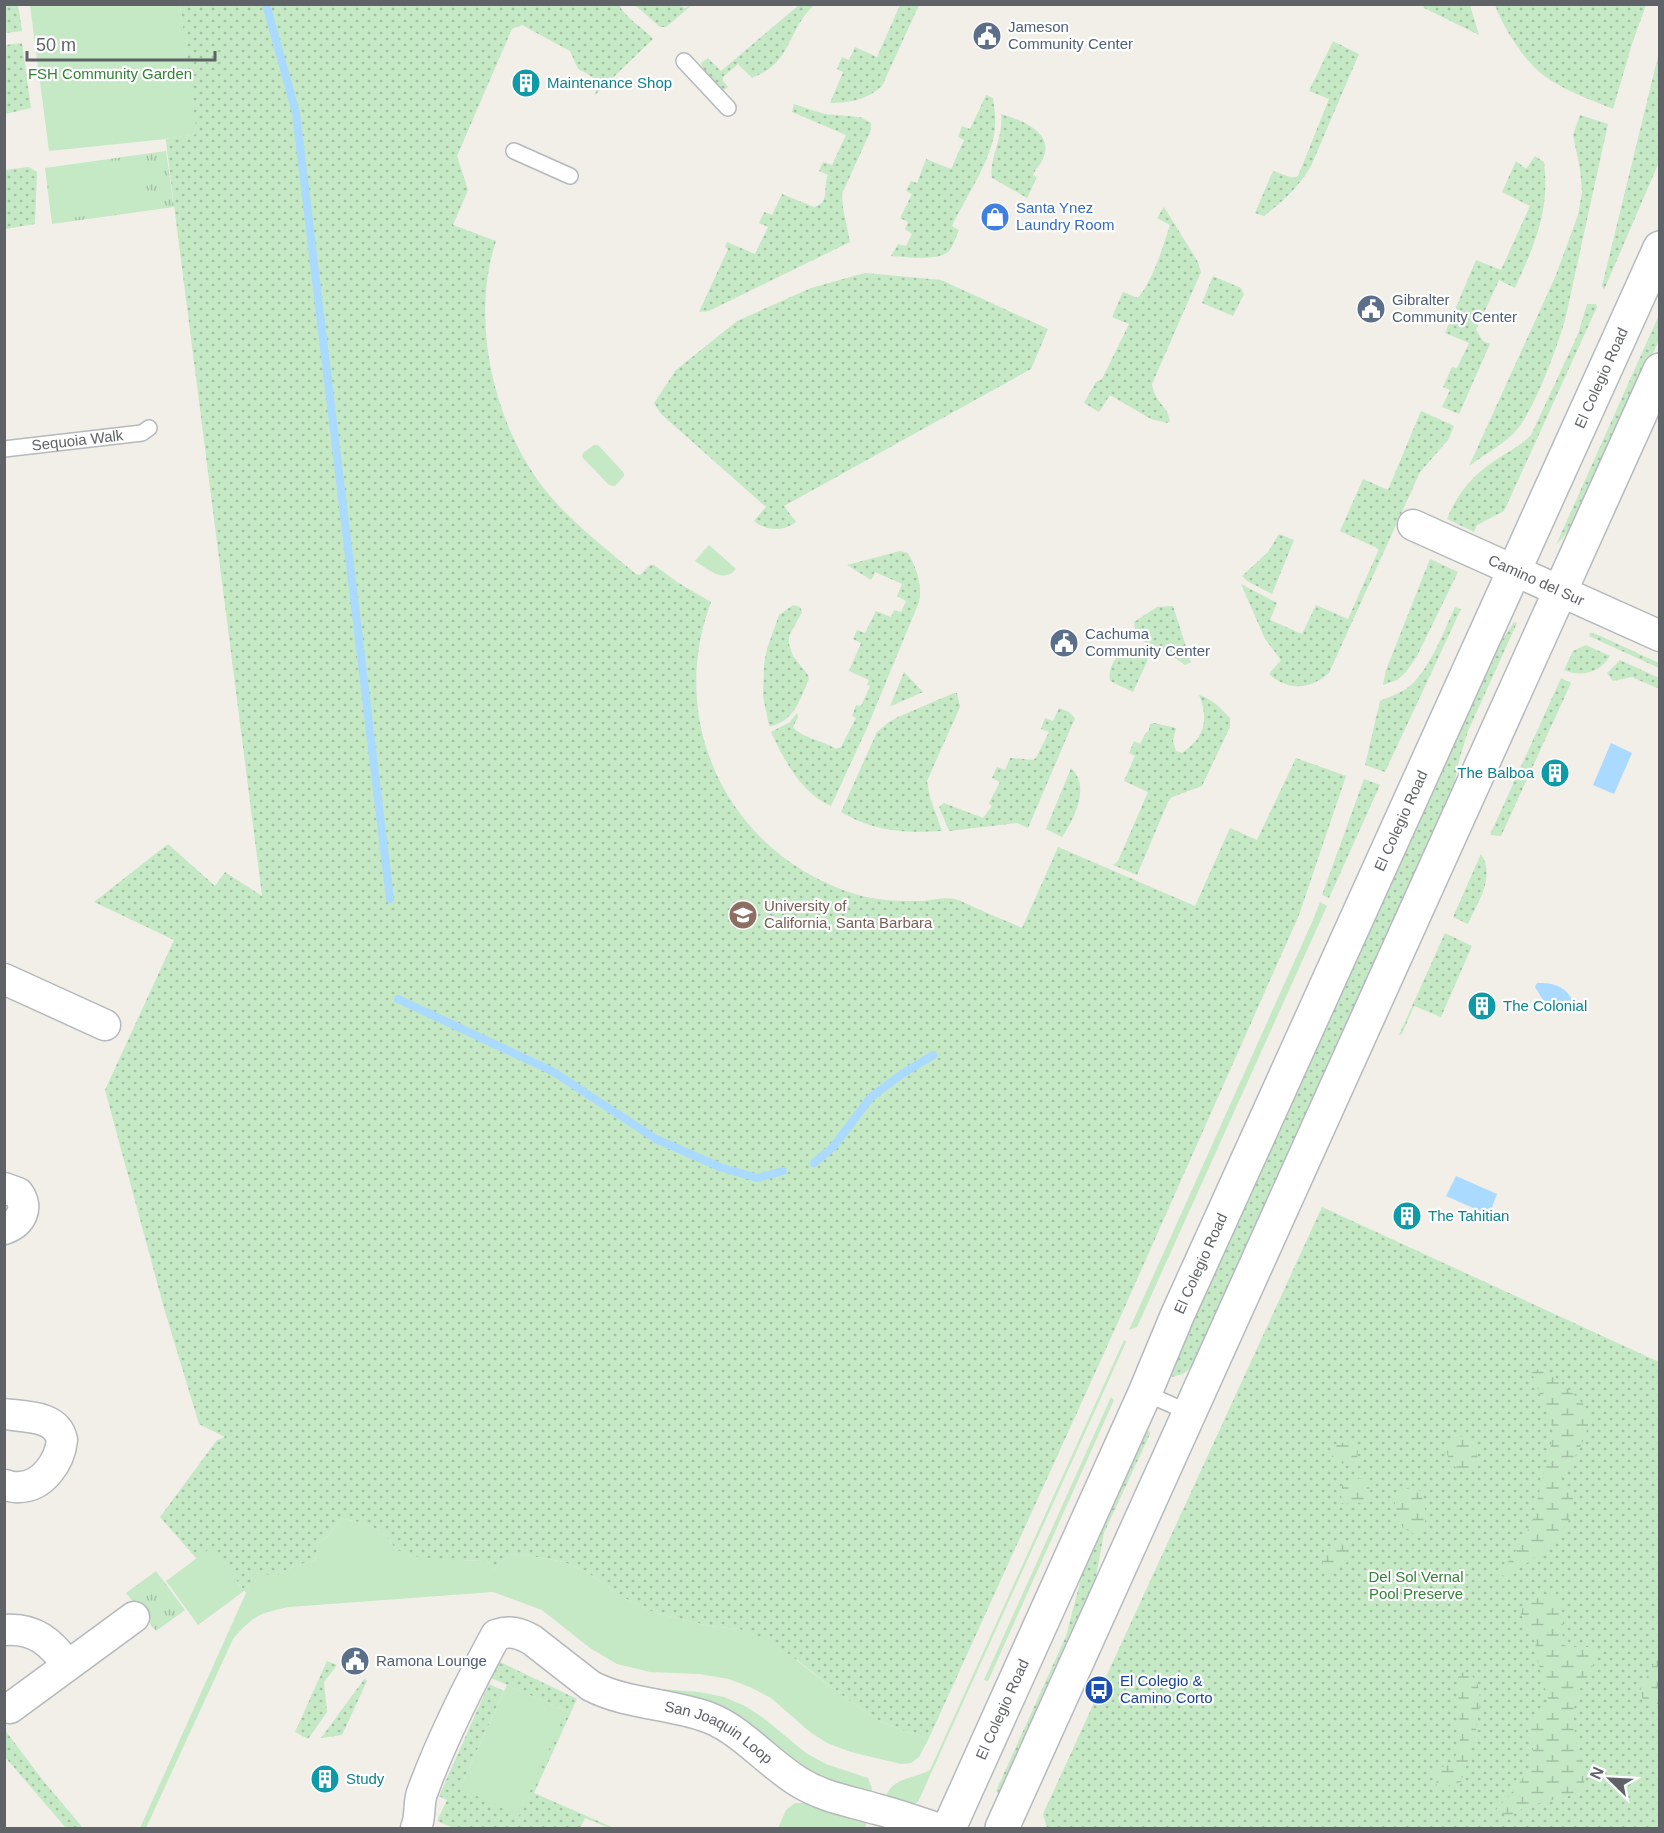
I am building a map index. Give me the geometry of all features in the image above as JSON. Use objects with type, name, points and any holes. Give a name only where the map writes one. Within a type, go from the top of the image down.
[{"type":"main road","name":"El Colegio Road","points":[[949,1828],[1145,1393],[1177,1316],[1659,248]]},
{"type":"main road","points":[[1002,1828],[1659,370]]},
{"type":"street","name":"Camino del Sur","points":[[1413,525],[1659,636]]},
{"type":"street","points":[[4,980],[105,1025]]},
{"type":"street","points":[[4,1188],[18,1193],[24,1204],[18,1221],[4,1229]]},
{"type":"street","points":[[4,1414],[47,1421],[57,1428],[62,1440],[53,1464],[43,1478],[19,1488],[4,1485]]},
{"type":"street","points":[[10,1708],[134,1617]]},
{"type":"street","points":[[4,1630],[16,1629],[39,1635],[54,1647],[68,1665]]},
{"type":"street","name":"San Joaquin Loop","points":[[416,1828],[419,1821],[421,1795],[470,1683],[496,1635],[503,1633],[515,1633],[532,1640],[591,1686],[601,1691],[643,1703],[698,1714],[721,1724],[779,1769],[825,1796],[937,1828]]},
{"type":"lane","points":[[684,61],[728,108]]},
{"type":"lane","points":[[514,151],[570,176]]},
{"type":"lane","name":"Sequoia Walk","points":[[4,449],[142,433],[149,428]]},
{"type":"lane","points":[[1145,1393],[1190,1413]]},
{"type":"green space","points":[[4,5],[18,5],[22,31],[5,33]]},
{"type":"green space","name":"FSH Community Garden","points":[[30,5],[180,5],[197,134],[49,151]]},
{"type":"green space","points":[[180,5],[619,5],[625,14],[653,39],[595,95],[595,81],[578,69],[570,51],[522,25],[512,29],[457,156],[468,190],[453,225],[496,241],[485,303],[486,336],[499,401],[510,431],[525,460],[542,486],[563,510],[636,574],[640,575],[650,565],[654,565],[711,602],[699,648],[697,694],[703,738],[719,779],[742,817],[773,849],[811,875],[855,894],[871,898],[906,901],[955,899],[1022,928],[1058,847],[1195,906],[1230,828],[1257,840],[1296,758],[1346,776],[1299,915],[1115,1329],[929,1738],[879,1721],[797,1660],[739,1629],[709,1626],[653,1612],[622,1597],[588,1573],[564,1562],[520,1554],[508,1555],[492,1571],[482,1561],[415,1557],[399,1551],[384,1534],[376,1529],[341,1519],[327,1537],[319,1543],[315,1560],[292,1567],[276,1576],[255,1573],[246,1593],[212,1548],[197,1559],[160,1517],[217,1440],[225,1437],[199,1424],[164,1308],[105,1090],[174,940],[94,902],[168,844],[215,886],[225,872],[262,896],[167,150],[166,139],[196,134]]},
{"type":"green space","points":[[635,5],[678,5],[685,8],[692,5],[666,27],[660,27]]},
{"type":"green space","points":[[799,5],[814,5],[805,15],[782,55],[766,71],[752,78],[738,64],[723,77],[728,87],[724,90],[710,79],[701,63],[708,58],[721,71]]},
{"type":"green space","points":[[900,5],[919,5],[882,86],[858,100],[830,103],[843,72],[837,69],[842,57],[849,60],[855,47],[877,57]]},
{"type":"green space","points":[[1423,5],[1470,5],[1479,35],[1424,8]]},
{"type":"green space","points":[[1495,5],[1646,5],[1613,109],[1567,89],[1550,80],[1535,68],[1514,42]]},
{"type":"green space","points":[[1333,41],[1359,54],[1311,166],[1296,187],[1278,205],[1264,216],[1255,213],[1273,171],[1293,178],[1298,176],[1329,99],[1309,91]]},
{"type":"green space","points":[[22,43],[31,108],[5,114],[5,45]]},
{"type":"green space","points":[[1659,52],[1659,162],[1604,290],[1602,286]]},
{"type":"green space","points":[[986,95],[993,98],[995,119],[993,138],[990,151],[978,177],[952,226],[959,230],[951,247],[948,252],[937,257],[891,256],[898,244],[906,246],[912,234],[905,229],[908,222],[900,218],[912,194],[906,191],[911,181],[917,183],[926,159],[951,169],[964,140],[958,137],[962,126],[970,129]]},
{"type":"green space","points":[[794,104],[824,114],[860,117],[871,123],[871,130],[842,194],[850,242],[709,311],[699,312],[728,249],[725,247],[727,242],[755,254],[768,227],[759,223],[764,212],[772,215],[782,194],[814,207],[823,202],[828,175],[819,171],[823,162],[832,165],[846,135],[792,112]]},
{"type":"green space","points":[[1001,114],[1024,123],[1039,133],[1043,140],[1044,156],[1033,175],[1037,177],[1027,198],[992,178],[991,171],[1000,132]]},
{"type":"green space","points":[[1580,115],[1608,124],[1565,320],[1544,379],[1523,422],[1505,441],[1469,466],[1556,275],[1578,215],[1582,192],[1573,135]]},
{"type":"green space","points":[[166,151],[174,207],[52,224],[45,168]]},
{"type":"green space","points":[[1535,156],[1544,162],[1545,196],[1535,242],[1515,288],[1499,280],[1476,330],[1483,341],[1490,344],[1459,414],[1442,407],[1450,390],[1443,387],[1452,367],[1457,368],[1469,343],[1445,333],[1476,260],[1501,270],[1530,206],[1502,192],[1516,161],[1526,169]]},
{"type":"green space","points":[[140,159],[146,208],[55,220],[49,171]]},
{"type":"green space","points":[[29,167],[37,172],[35,224],[5,229],[5,170]]},
{"type":"green space","points":[[1164,207],[1198,262],[1201,272],[1152,384],[1156,396],[1168,415],[1170,421],[1167,423],[1151,419],[1110,395],[1099,412],[1084,403],[1096,382],[1102,379],[1129,324],[1112,317],[1123,292],[1138,298],[1149,282],[1157,263],[1170,225],[1157,218]]},
{"type":"green space","points":[[865,273],[941,280],[1048,329],[1031,369],[784,506],[796,522],[791,525],[780,529],[764,527],[754,521],[766,507],[661,414],[654,403],[676,370],[737,321],[811,288]]},
{"type":"green space","points":[[1213,276],[1241,288],[1244,294],[1233,316],[1202,303]]},
{"type":"green space","points":[[1587,304],[1596,304],[1597,307],[1504,511],[1477,525],[1474,532],[1447,519],[1457,498],[1470,482],[1486,467],[1531,435],[1578,334]]},
{"type":"green space","points":[[1659,315],[1659,340],[1582,509],[1571,528],[1556,545]]},
{"type":"green space","points":[[1421,411],[1454,426],[1448,440],[1420,472],[1329,673],[1322,679],[1307,685],[1291,686],[1276,680],[1269,674],[1281,660],[1265,639],[1241,584],[1277,603],[1270,620],[1302,634],[1316,605],[1348,619],[1379,549],[1340,531],[1363,479],[1388,490]]},
{"type":"green space","points":[[594,445],[598,445],[624,473],[615,486],[609,485],[582,457],[583,453]]},
{"type":"green space","points":[[1279,534],[1294,540],[1272,594],[1242,576],[1268,552]]},
{"type":"green space","points":[[709,545],[736,569],[726,575],[721,575],[695,561]]},
{"type":"green space","points":[[900,551],[908,553],[916,570],[920,590],[919,602],[867,728],[831,806],[820,800],[802,784],[782,754],[771,732],[790,722],[797,713],[798,717],[793,727],[796,730],[836,749],[841,747],[856,718],[852,716],[856,705],[861,706],[870,686],[867,685],[869,680],[849,671],[861,643],[853,639],[857,630],[865,633],[876,611],[891,617],[894,610],[901,612],[906,601],[897,596],[902,584],[875,572],[871,580],[847,565]]},
{"type":"green space","points":[[1430,559],[1458,572],[1417,656],[1397,680],[1383,685],[1386,670]]},
{"type":"green space","points":[[793,605],[800,607],[802,612],[789,636],[789,644],[793,656],[809,679],[799,702],[790,715],[778,724],[769,726],[763,696],[764,664],[779,615]]},
{"type":"green space","points":[[1173,606],[1191,662],[1185,665],[1164,650],[1142,641],[1136,635],[1134,622],[1157,607]]},
{"type":"green space","points":[[1455,607],[1461,609],[1385,772],[1365,765],[1380,701],[1406,689],[1414,682],[1435,651]]},
{"type":"green space","points":[[1514,622],[1517,623],[1468,731],[1453,789],[1196,1363],[1183,1374],[1172,1377],[1171,1374],[1188,1328],[1491,656]]},
{"type":"green space","points":[[1590,633],[1659,663],[1659,668],[1589,636]]},
{"type":"green space","points":[[1586,645],[1610,656],[1596,670],[1590,672],[1577,673],[1564,670],[1573,651]]},
{"type":"green space","points":[[1133,646],[1151,653],[1133,692],[1110,681],[1110,670],[1115,659],[1123,651]]},
{"type":"green space","points":[[1620,660],[1659,678],[1659,689],[1632,677],[1613,681],[1607,673]]},
{"type":"green space","points":[[904,672],[923,692],[890,706]]},
{"type":"green space","points":[[1561,678],[1571,683],[1501,836],[1490,835]]},
{"type":"green space","points":[[957,693],[960,707],[927,781],[942,831],[890,830],[866,824],[841,812],[877,732],[898,717]]},
{"type":"green space","points":[[1199,695],[1212,701],[1230,718],[1230,727],[1202,786],[1172,797],[1168,802],[1137,875],[1113,865],[1118,861],[1148,792],[1124,781],[1135,756],[1129,753],[1134,741],[1140,744],[1150,724],[1176,728],[1173,741],[1176,751],[1182,753],[1196,741],[1203,727],[1204,712]]},
{"type":"green space","points":[[1059,708],[1069,712],[1075,718],[1028,828],[1017,823],[949,831],[939,807],[944,803],[983,818],[992,806],[989,803],[1000,782],[992,778],[997,767],[1005,770],[1010,758],[1033,760],[1036,758],[1049,732],[1041,729],[1045,718],[1053,721]]},
{"type":"green space","points":[[1071,768],[1077,775],[1080,793],[1075,812],[1062,837],[1046,829]]},
{"type":"green space","points":[[1364,779],[1380,785],[1329,898],[1322,895]]},
{"type":"green space","points":[[1481,854],[1487,871],[1486,880],[1468,924],[1453,917]]},
{"type":"green space","points":[[1320,902],[1327,906],[1137,1327],[1129,1330],[1313,920]]},
{"type":"green space","points":[[1445,933],[1472,946],[1441,1017],[1414,1006],[1402,1034],[1399,1035]]},
{"type":"green space","name":"Del Sol Vernal Pool Preserve","points":[[1322,1207],[1659,1362],[1659,1828],[1047,1828],[1043,1814]]},
{"type":"green space","points":[[1124,1340],[1126,1342],[918,1802],[913,1804],[886,1796],[889,1790],[899,1782],[930,1770]]},
{"type":"green space","points":[[1534,1369],[1551,1376],[1579,1400],[1586,1408],[1588,1425],[1576,1455],[1560,1481],[1572,1495],[1573,1507],[1562,1531],[1540,1553],[1508,1576],[1499,1575],[1532,1522],[1554,1432],[1532,1373]]},
{"type":"green space","points":[[1111,1397],[1114,1400],[988,1681],[984,1680]]},
{"type":"green space","points":[[1147,1430],[1150,1434],[1104,1533],[1094,1587],[1000,1793],[998,1793],[996,1791],[1066,1636],[1084,1567]]},
{"type":"green space","points":[[1466,1436],[1475,1441],[1478,1461],[1472,1467],[1458,1469],[1448,1458],[1447,1442],[1453,1437]]},
{"type":"green space","points":[[1346,1442],[1355,1444],[1358,1448],[1357,1461],[1344,1464],[1334,1462],[1330,1450],[1333,1445]]},
{"type":"green space","points":[[1361,1478],[1368,1480],[1370,1491],[1367,1500],[1341,1504],[1342,1486]]},
{"type":"green space","points":[[1413,1487],[1420,1491],[1425,1509],[1423,1531],[1414,1534],[1403,1528],[1395,1508],[1399,1492]]},
{"type":"green space","points":[[341,1519],[376,1529],[384,1534],[399,1551],[406,1554],[439,1559],[482,1561],[490,1565],[492,1571],[508,1555],[520,1554],[564,1562],[588,1573],[622,1597],[653,1612],[709,1626],[739,1629],[774,1643],[879,1721],[929,1738],[919,1757],[911,1763],[901,1764],[851,1752],[827,1743],[810,1732],[771,1698],[752,1688],[729,1679],[699,1674],[650,1672],[617,1664],[590,1648],[542,1610],[493,1592],[289,1607],[270,1611],[257,1617],[233,1639],[146,1828],[140,1828],[255,1573],[276,1576],[292,1567],[315,1560],[319,1543],[327,1537]]},
{"type":"green space","points":[[1337,1543],[1344,1546],[1349,1559],[1339,1568],[1325,1571],[1321,1558],[1324,1551]]},
{"type":"green space","points":[[212,1547],[244,1591],[198,1625],[166,1581]]},
{"type":"green space","points":[[156,1571],[185,1610],[156,1631],[126,1593]]},
{"type":"green space","points":[[1545,1594],[1557,1600],[1560,1606],[1563,1621],[1562,1643],[1567,1647],[1590,1647],[1596,1651],[1593,1665],[1577,1695],[1574,1711],[1576,1741],[1585,1780],[1581,1789],[1569,1796],[1528,1806],[1508,1816],[1496,1810],[1525,1775],[1529,1766],[1533,1751],[1528,1731],[1529,1724],[1533,1718],[1550,1706],[1537,1659],[1535,1641],[1521,1614],[1523,1606]]},
{"type":"green space","points":[[1659,1657],[1659,1704],[1644,1703],[1640,1691]]},
{"type":"green space","points":[[327,1661],[337,1665],[324,1682],[327,1712],[308,1739],[295,1732]]},
{"type":"green space","points":[[498,1661],[577,1699],[534,1793],[614,1828],[585,1818],[580,1828],[453,1828],[437,1821],[447,1800],[439,1796],[489,1684],[504,1691],[460,1788],[566,1711],[491,1678]]},
{"type":"green space","points":[[1463,1672],[1470,1674],[1475,1680],[1480,1696],[1475,1734],[1461,1782],[1437,1789],[1435,1771],[1452,1762],[1460,1748],[1458,1677]]},
{"type":"green space","points":[[365,1678],[367,1681],[342,1735],[321,1738]]},
{"type":"green space","points":[[507,1685],[566,1711],[519,1816],[460,1788]]},
{"type":"green space","points":[[650,1688],[699,1692],[724,1697],[745,1706],[806,1753],[826,1764],[868,1778],[872,1789],[870,1793],[828,1782]]},
{"type":"green space","points":[[4,1729],[83,1828],[66,1828],[5,1757]]},
{"type":"green space","points":[[795,1803],[806,1803],[843,1817],[867,1821],[865,1828],[778,1828],[786,1810]]},
{"type":"water","points":[[1611,743],[1632,753],[1614,794],[1593,785]]},
{"type":"water","points":[[1537,983],[1549,983],[1563,989],[1573,1002],[1570,1006],[1562,1006],[1543,1000],[1535,987]]},
{"type":"water","points":[[1456,1176],[1497,1194],[1489,1215],[1446,1196]]},
{"type":"waterway","points":[[266,4],[296,113],[390,899]]},
{"type":"waterway","points":[[398,999],[552,1071],[656,1139],[720,1167],[757,1178],[783,1171]]},
{"type":"waterway","points":[[814,1163],[833,1147],[871,1097],[933,1055]]},
{"type":"place","name":"Jameson Community Center","points":[[987,36]]},
{"type":"place","name":"Maintenance Shop","points":[[526,83]]},
{"type":"place","name":"Santa Ynez Laundry Room","points":[[995,217]]},
{"type":"place","name":"Gibralter Community Center","points":[[1371,309]]},
{"type":"place","name":"Cachuma Community Center","points":[[1064,643]]},
{"type":"place","name":"The Balboa","points":[[1555,773]]},
{"type":"place","name":"University of California, Santa Barbara","points":[[743,915]]},
{"type":"place","name":"The Colonial","points":[[1482,1006]]},
{"type":"place","name":"The Tahitian","points":[[1407,1216]]},
{"type":"place","name":"Ramona Lounge","points":[[355,1661]]},
{"type":"place","name":"El Colegio & Camino Corto","points":[[1099,1690]]},
{"type":"place","name":"Study","points":[[325,1779]]}]
